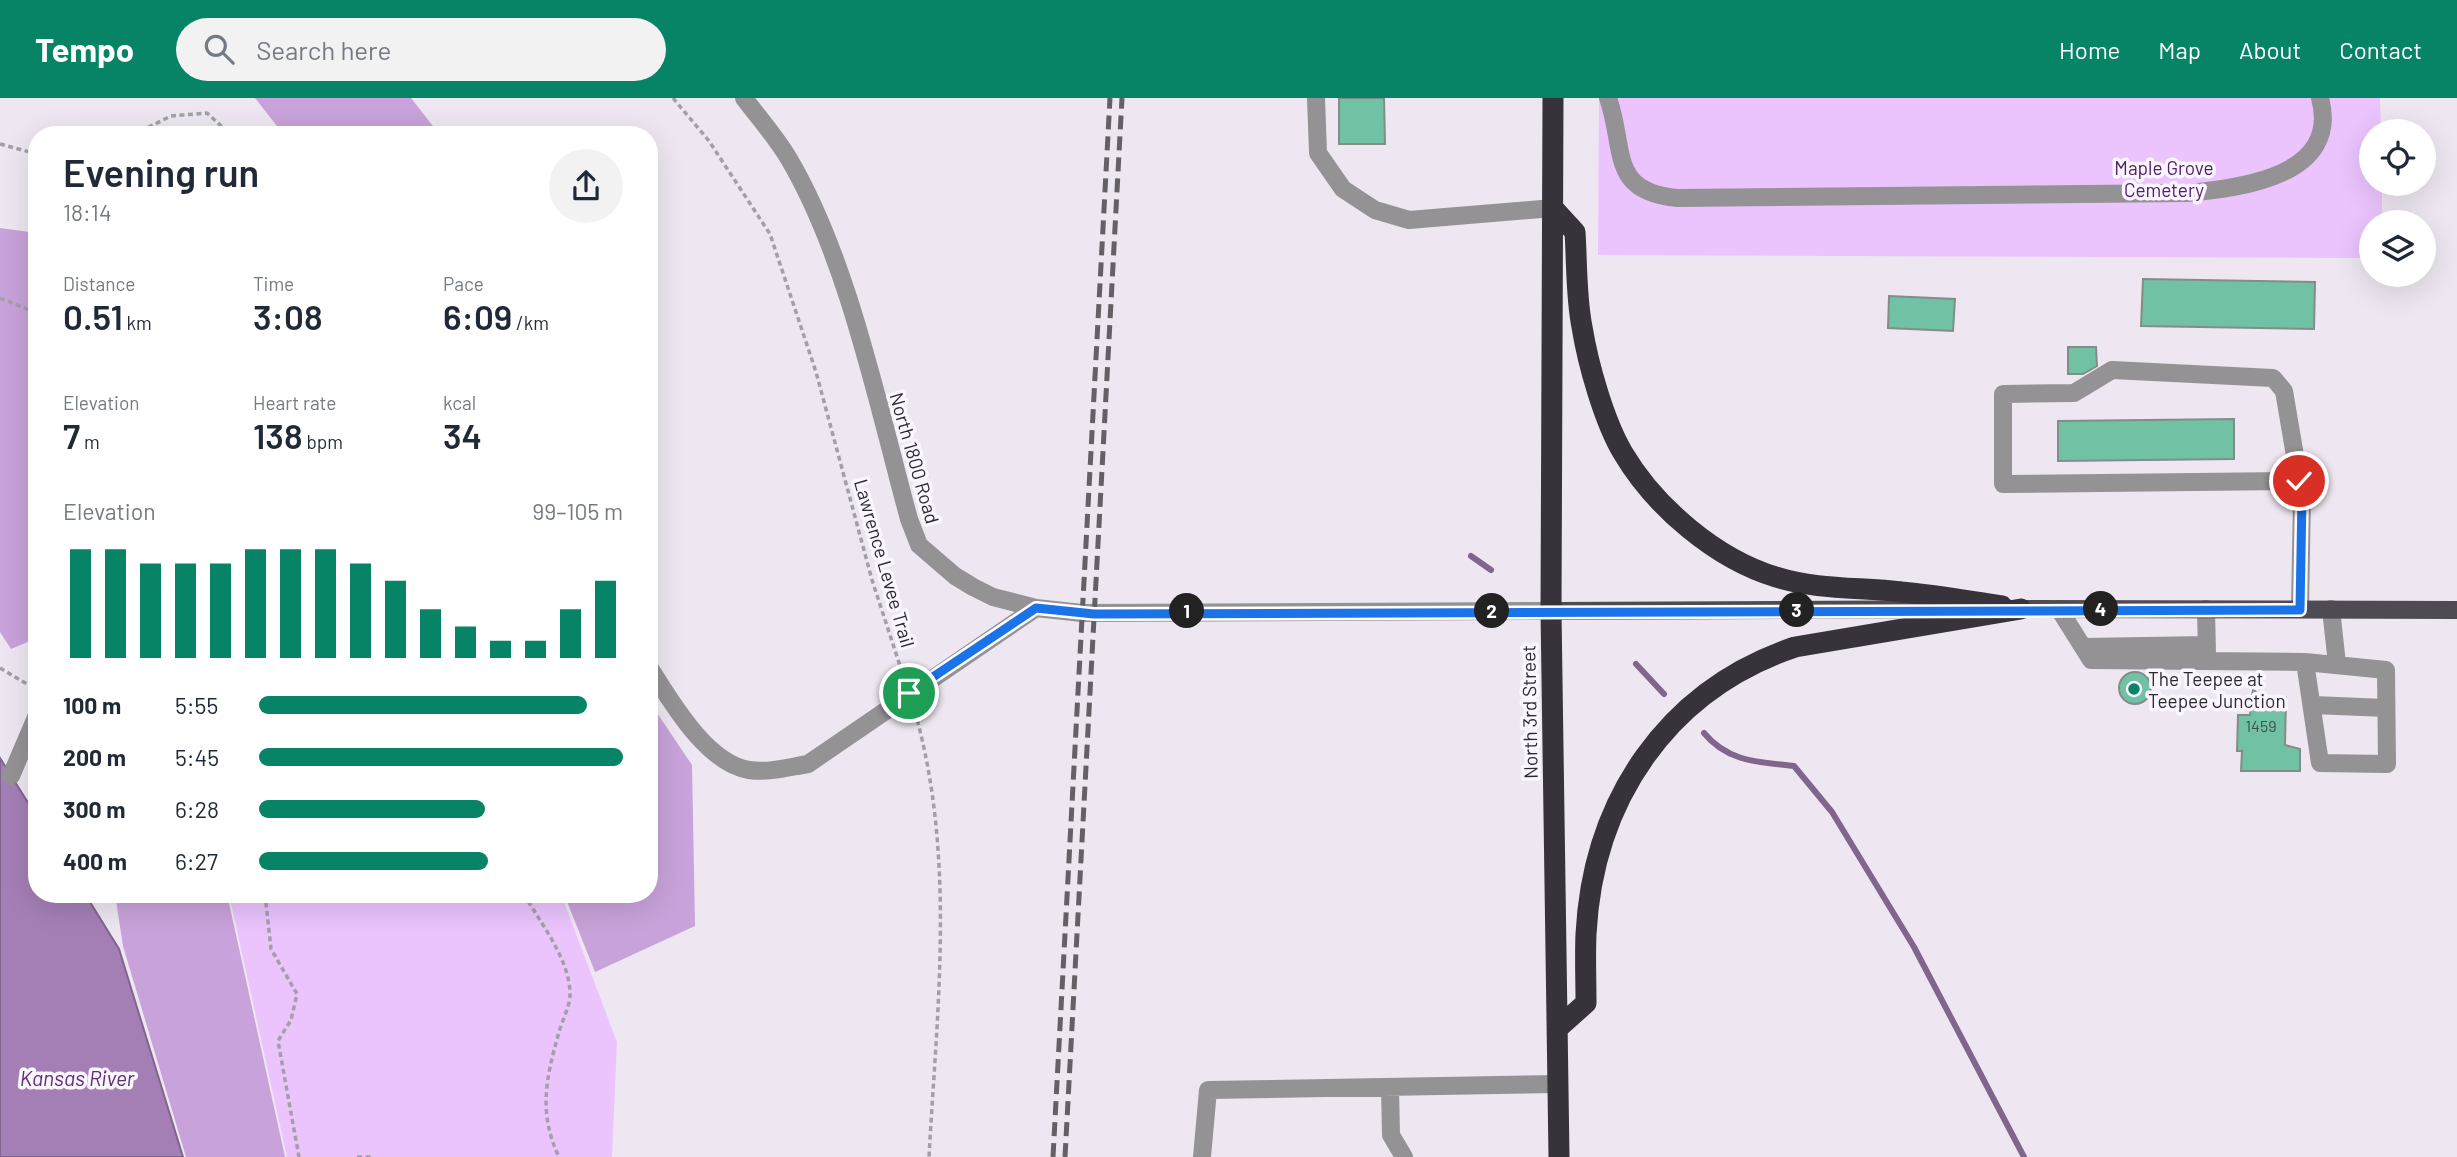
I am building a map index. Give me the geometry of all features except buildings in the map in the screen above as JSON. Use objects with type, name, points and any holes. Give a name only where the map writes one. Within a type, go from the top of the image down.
[{"type":"highway","name":"North 3rd Street","points":[[1553,98],[1551,611],[1559,1157]]},
{"type":"highway","points":[[1553,208],[1576,232],[1581,327],[1604,405],[1622,452],[1654,495],[1696,533],[1731,557],[1774,577],[1822,588],[1902,592],[2021,609]]},
{"type":"highway","points":[[1557,1029],[1586,1003],[1586,932],[1596,869],[1610,822],[1638,766],[1660,734],[1683,710],[1730,674],[1760,658],[1795,647],[2021,609]]},
{"type":"main road","points":[[1551,611],[2457,610]]},
{"type":"street","name":"North 1800 Road","points":[[744,98],[789,158],[823,234],[861,346],[909,519],[919,545],[955,576],[993,597],[1036,608],[1094,614],[1551,611]]},
{"type":"street","points":[[1316,98],[1318,153],[1343,189],[1376,210],[1409,220],[1553,208]]},
{"type":"street","points":[[1608,98],[1616,120],[1621,161],[1633,182],[1652,196],[1678,198],[2188,193],[2235,188],[2291,170],[2311,151],[2321,132],[2323,112],[2319,98]]},
{"type":"street","points":[[2299,481],[2003,484],[2003,394],[2074,393],[2112,370],[2273,377],[2284,391],[2302,497],[2300,610]]},
{"type":"street","points":[[658,681],[687,725],[712,750],[746,769],[766,771],[808,764],[1036,608]]},
{"type":"street","points":[[2059,609],[2091,660],[2207,652],[2386,670],[2387,764],[2320,763],[2305,662]]},
{"type":"street","points":[[2206,609],[2207,652]]},
{"type":"street","points":[[2331,610],[2337,664]]},
{"type":"street","points":[[2313,705],[2386,708]]},
{"type":"street","points":[[11,776],[28,736]]},
{"type":"street","points":[[1202,1157],[1208,1090],[1558,1084]]},
{"type":"street","points":[[1390,1087],[1391,1135],[1404,1157]]},
{"type":"path","name":"Lawrence Levee Trail","points":[[673,98],[709,141],[770,234],[816,372],[872,580],[928,758],[939,842],[941,936],[929,1157]]},
{"type":"path","points":[[151,126],[171,116],[207,113],[221,126]]},
{"type":"path","points":[[0,144],[28,152]]},
{"type":"path","points":[[0,298],[28,309]]},
{"type":"path","points":[[0,668],[28,685]]},
{"type":"path","points":[[266,903],[271,949],[297,994],[291,1020],[278,1041],[299,1157]]},
{"type":"path","points":[[529,903],[562,960],[570,996],[553,1053],[544,1106],[549,1136],[559,1157]]},
{"type":"path","points":[[357,1157],[373,1157]]},
{"type":"green space","name":"Maple Grove Cemetery","points":[[1599,98],[2380,98],[2381,119],[2359,119],[2359,196],[2382,196],[2382,210],[2359,210],[2359,258],[1598,255]]},
{"type":"green space","points":[[231,903],[564,903],[617,1042],[612,1157],[287,1157]]},
{"type":"shaded area","points":[[255,98],[411,98],[433,126],[277,126]]},
{"type":"shaded area","points":[[0,228],[28,232],[28,642],[11,649],[0,632]]},
{"type":"shaded area","points":[[658,714],[692,765],[695,926],[595,972],[568,903],[658,903]]},
{"type":"shaded area","points":[[116,903],[229,903],[285,1157],[186,1157],[123,946]]},
{"type":"water","name":"Kansas River","points":[[0,758],[28,803],[28,903],[91,903],[119,949],[183,1157],[0,1157]]},
{"type":"waterway","points":[[1471,556],[1491,570]]},
{"type":"waterway","points":[[1636,664],[1664,694]]},
{"type":"waterway","points":[[1704,733],[1723,750],[1744,759],[1794,766],[1832,812],[1914,947],[2024,1157]]},
{"type":"railway","points":[[1053,1157],[1110,98]]},
{"type":"railway","points":[[1065,1157],[1122,98]]},
{"type":"place","name":"The Teepee at Teepee Junction","points":[[2134,689]]},
{"type":"route","points":[[909,693],[1036,608],[1094,614],[1148,611],[2300,610],[2302,497],[2299,481]]}]
